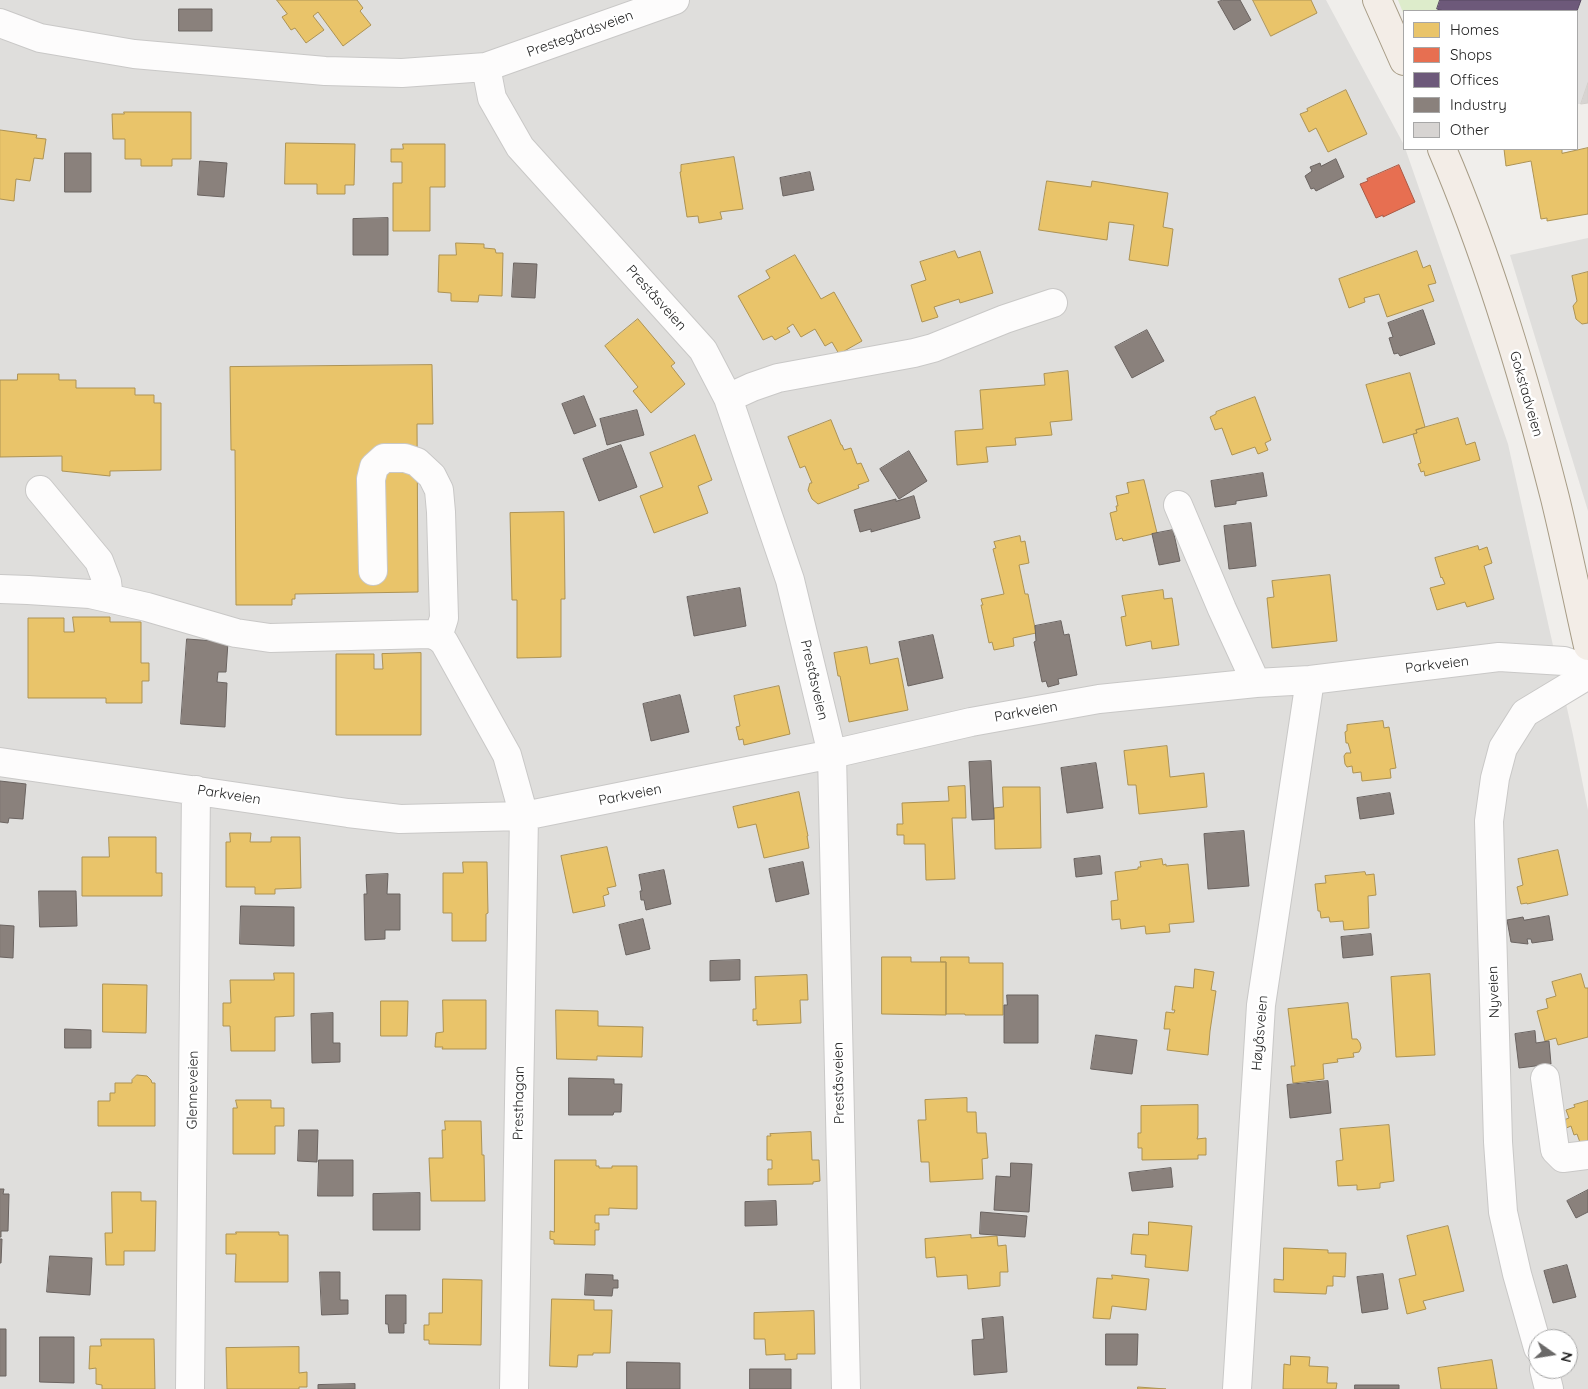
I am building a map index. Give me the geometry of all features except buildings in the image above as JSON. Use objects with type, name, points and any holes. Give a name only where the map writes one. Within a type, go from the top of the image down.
[{"type":"main road","points":[[1377,0],[1403,59]]},
{"type":"main road","name":"Gokstadveien","points":[[1442,150],[1491,276],[1525,386],[1555,500],[1588,646]]},
{"type":"street","name":"Prestegårdsveien","points":[[0,23],[40,38],[134,54],[325,71],[402,73],[486,67],[675,0]]},
{"type":"street","name":"Preståsveien","points":[[486,67],[492,98],[520,147],[703,350],[728,398],[790,580],[832,754],[846,1389]]},
{"type":"street","points":[[728,398],[778,378],[933,348],[1053,303]]},
{"type":"street","points":[[0,590],[90,594],[147,607],[236,633],[270,638],[430,634],[438,637],[444,618],[439,490],[432,476],[417,462],[405,458],[384,458],[374,467],[371,479],[373,571]]},
{"type":"street","points":[[40,490],[99,561],[107,582],[109,598]]},
{"type":"street","points":[[1178,505],[1256,684]]},
{"type":"street","name":"Presthagan","points":[[438,637],[444,642],[450,652],[507,756],[524,816],[514,1389]]},
{"type":"street","name":"Parkveien","points":[[0,762],[400,819],[524,816],[832,754],[971,722],[1099,699],[1310,680],[1499,657],[1564,661],[1588,669]]},
{"type":"street","name":"Nyveien","points":[[1533,1329],[1517,1274],[1503,1212],[1498,1142],[1489,821],[1494,778],[1503,748],[1525,713],[1588,675]]},
{"type":"street","name":"Høyåsveien","points":[[1237,1389],[1262,1006],[1310,680]]},
{"type":"street","name":"Glenneveien","points":[[190,1389],[196,790]]},
{"type":"street","points":[[1545,1078],[1555,1150],[1563,1158],[1588,1155]]},
{"type":"shaded area","points":[[0,0],[1326,0],[1403,143],[1403,150],[1406,150],[1508,444],[1588,810],[1588,1389],[0,1389]]},
{"type":"shaded area","points":[[1581,0],[1588,0],[1588,83],[1581,104],[1578,104],[1577,10]]},
{"type":"shaded area","points":[[1588,238],[1588,511],[1510,255]]},
{"type":"green space","points":[[1398,0],[1440,0],[1437,10],[1403,10],[1403,12]]}]
